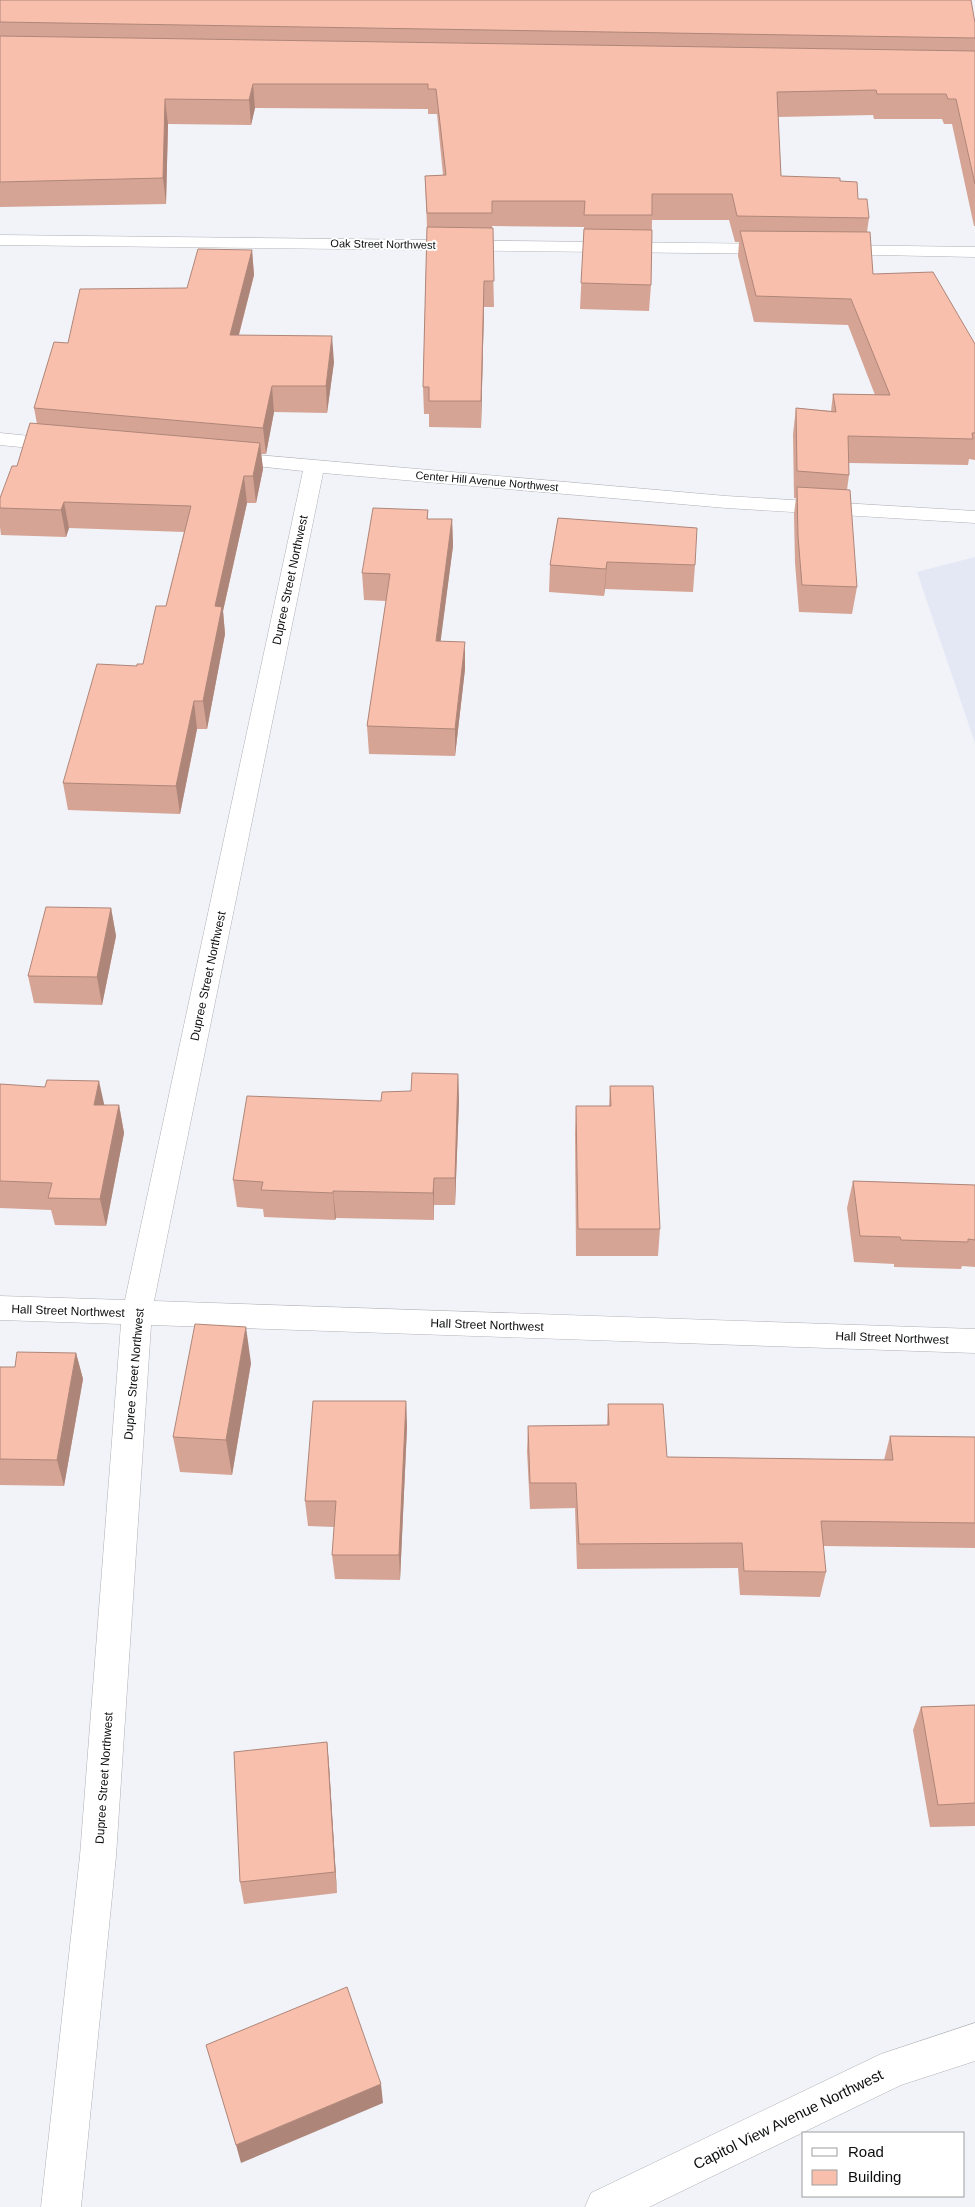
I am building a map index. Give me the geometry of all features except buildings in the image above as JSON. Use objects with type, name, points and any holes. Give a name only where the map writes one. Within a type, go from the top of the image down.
[{"type":"street","name":"Oak Street Northwest","points":[[0,240],[796,249]]},
{"type":"street","points":[[816,250],[975,252]]},
{"type":"street","points":[[0,440],[78,446]]},
{"type":"street","name":"Center Hill Avenue Northwest","points":[[206,456],[726,502],[975,517]]},
{"type":"street","name":"Dupree Street Northwest","points":[[61,2207],[98,1856],[138,1313],[314,465]]},
{"type":"street","name":"Hall Street Northwest","points":[[0,1308],[975,1341]]},
{"type":"street","name":"Capitol View Avenue Northwest","points":[[605,2207],[895,2068],[975,2042]]},
{"type":"shaded area","points":[[975,557],[975,743],[917,572]]}]
